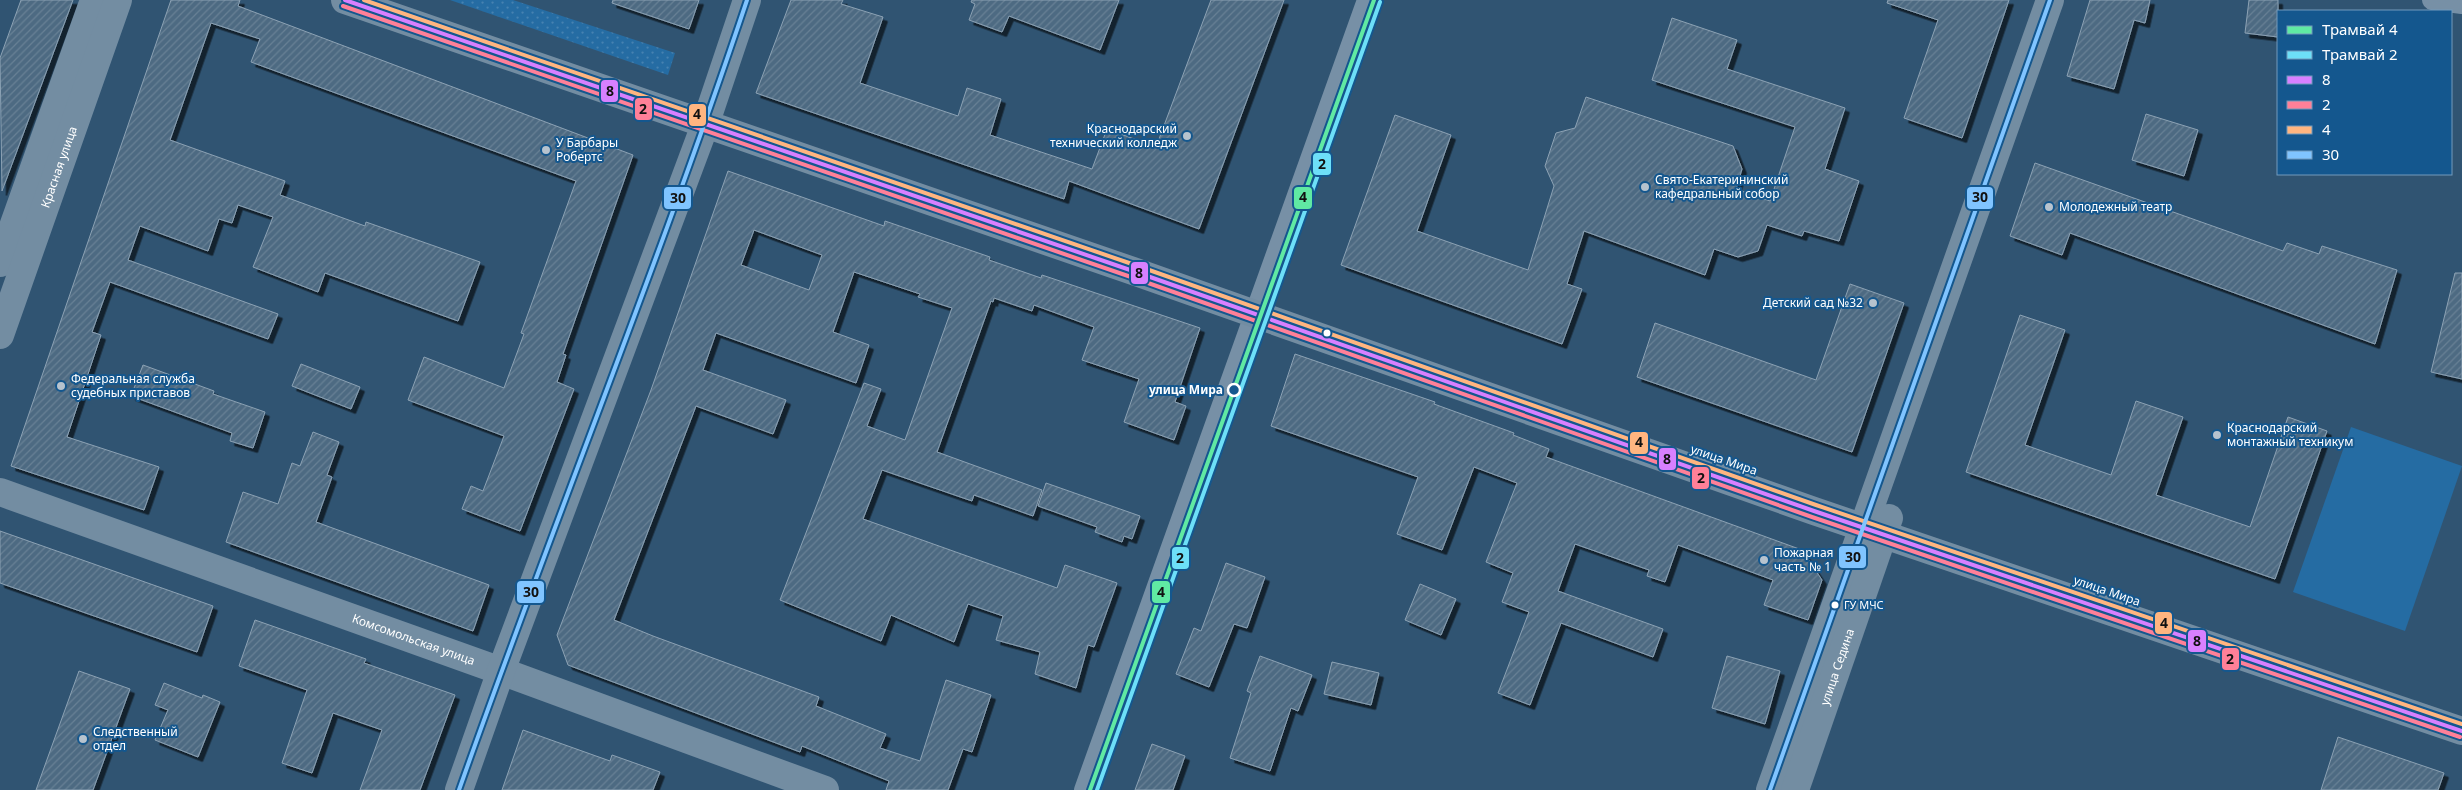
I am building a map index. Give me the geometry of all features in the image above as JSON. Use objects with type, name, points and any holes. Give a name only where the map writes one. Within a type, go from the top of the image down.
[{"type":"street","name":"Красная улица","points":[[0,263],[94,0]]},
{"type":"street","name":"Красная улица","points":[[0,335],[118,0]]},
{"type":"street","name":"улица Мира","points":[[345,0],[708,117],[1256,306],[1876,522],[2462,731]]},
{"type":"street","name":"улица Мира","points":[[391,0],[708,117]]},
{"type":"street","points":[[458,790],[708,117],[747,0]]},
{"type":"street","points":[[1084,790],[1367,0]]},
{"type":"street","points":[[1876,522],[2050,0]]},
{"type":"street","points":[[2432,0],[2462,4]]},
{"type":"street","name":"Комсомольская улица","points":[[0,492],[501,671],[825,790]]},
{"type":"street","name":"улица Мира","points":[[1876,522],[2462,714]]},
{"type":"street","name":"улица Седина","points":[[1770,790],[1876,522]]},
{"type":"street","name":"улица Седина","points":[[1795,790],[1876,522]]},
{"type":"shaded area","points":[[450,0],[513,0],[675,53],[668,75]]},
{"type":"shaded area","points":[[2351,427],[2462,466],[2405,631],[2293,592]]},
{"type":"building","points":[[21,0],[73,0],[2,191],[0,58]]},
{"type":"building","points":[[171,0],[240,0],[238,6],[633,155],[563,354],[566,355],[557,382],[574,389],[520,531],[462,509],[471,486],[483,491],[504,436],[408,400],[424,357],[504,388],[524,334],[521,333],[576,181],[251,62],[260,39],[211,23],[170,140],[285,181],[280,195],[365,226],[366,222],[480,262],[458,321],[325,273],[318,292],[253,267],[273,217],[238,205],[232,223],[219,219],[208,251],[140,226],[128,260],[278,314],[268,339],[110,282],[92,332],[101,335],[67,437],[159,467],[144,510],[11,466]]},
{"type":"building","points":[[613,0],[699,0],[689,29],[612,3]]},
{"type":"building","points":[[791,0],[843,0],[841,4],[883,17],[860,83],[958,116],[967,88],[1001,99],[990,135],[1092,169],[1107,129],[1156,147],[1211,0],[1284,0],[1199,229],[1069,181],[1064,199],[756,93]]},
{"type":"building","points":[[972,0],[1119,0],[1100,50],[1009,16],[1002,32],[969,20],[975,4],[971,2]]},
{"type":"building","points":[[1888,0],[2009,0],[1962,138],[1904,118],[1938,20],[1887,3]]},
{"type":"building","points":[[2090,0],[2150,0],[2145,23],[2134,20],[2114,89],[2067,76]]},
{"type":"building","points":[[2249,0],[2278,0],[2277,37],[2245,33]]},
{"type":"building","points":[[1672,18],[1737,40],[1727,69],[1845,108],[1825,169],[1859,181],[1839,241],[1804,231],[1802,236],[1767,225],[1758,251],[1738,257],[1714,249],[1705,275],[1584,231],[1567,284],[1582,289],[1562,344],[1341,265],[1395,115],[1451,135],[1417,231],[1528,270],[1554,186],[1545,166],[1556,133],[1575,128],[1586,97],[1733,146],[1742,169],[1736,189],[1770,201],[1795,127],[1652,80]]},
{"type":"building","points":[[2146,114],[2198,130],[2184,176],[2132,160]]},
{"type":"building","points":[[2035,163],[2283,251],[2287,243],[2319,254],[2322,246],[2397,270],[2375,344],[2070,233],[2062,255],[2010,236]]},
{"type":"building","points":[[728,171],[884,226],[885,221],[990,257],[989,260],[1041,278],[1042,275],[1200,328],[1175,402],[1186,406],[1174,440],[1124,422],[1139,379],[1082,360],[1094,327],[1034,305],[1032,311],[994,298],[993,302],[991,301],[937,452],[1042,490],[1033,516],[974,495],[972,501],[882,470],[863,519],[1057,588],[1065,565],[1117,583],[1094,647],[1088,645],[1076,688],[1035,674],[1040,652],[996,640],[1003,616],[968,604],[954,642],[891,615],[881,641],[780,600],[864,383],[881,389],[867,426],[905,440],[952,308],[918,297],[920,294],[854,272],[833,332],[869,345],[856,383],[716,333],[703,370],[786,400],[773,434],[696,406],[614,620],[819,697],[816,706],[886,734],[880,748],[920,761],[946,680],[991,695],[972,752],[963,749],[948,790],[886,790],[889,781],[802,746],[800,752],[568,665],[557,635],[651,390]],"holes":[[[754,230],[822,255],[809,290],[741,265]]]},
{"type":"building","points":[[2455,273],[2462,273],[2462,379],[2431,372]]},
{"type":"building","points":[[1850,284],[1904,303],[1852,452],[1637,377],[1655,323],[1816,380]]},
{"type":"building","name":"Краснодарский монтажный техникум","points":[[2020,315],[2065,330],[2025,445],[2111,475],[2136,401],[2183,417],[2156,495],[2250,527],[2288,417],[2327,431],[2275,579],[1966,472]]},
{"type":"building","points":[[1295,354],[1435,402],[1434,404],[1514,433],[1513,435],[1549,449],[1546,457],[1802,550],[1822,580],[1808,620],[1764,605],[1773,580],[1678,545],[1665,582],[1647,576],[1649,570],[1575,544],[1558,591],[1663,629],[1653,657],[1561,623],[1530,705],[1498,693],[1529,612],[1502,602],[1513,573],[1486,562],[1517,483],[1474,467],[1442,550],[1397,534],[1418,477],[1271,426]]},
{"type":"building","points":[[301,364],[360,387],[351,409],[292,386]]},
{"type":"building","points":[[143,365],[214,391],[213,394],[265,412],[253,448],[230,441],[232,433],[131,396]]},
{"type":"building","points":[[313,432],[339,442],[327,475],[332,477],[316,522],[489,585],[473,631],[226,542],[243,492],[278,504],[292,463],[300,466]]},
{"type":"building","points":[[1046,483],[1140,516],[1132,539],[1124,536],[1122,542],[1095,532],[1097,527],[1038,506]]},
{"type":"building","points":[[0,531],[213,606],[197,652],[0,583]]},
{"type":"building","points":[[1226,563],[1265,577],[1247,628],[1234,624],[1209,687],[1176,674],[1194,628],[1201,631]]},
{"type":"building","points":[[1420,584],[1456,599],[1441,635],[1405,620]]},
{"type":"building","points":[[255,620],[366,659],[364,663],[455,695],[420,790],[360,790],[382,730],[333,713],[312,773],[282,763],[307,690],[239,666]]},
{"type":"building","points":[[1260,656],[1312,675],[1298,711],[1291,708],[1270,771],[1230,758],[1251,693],[1247,691]]},
{"type":"building","points":[[1727,656],[1780,671],[1765,724],[1712,708]]},
{"type":"building","points":[[1332,662],[1379,673],[1371,705],[1324,694]]},
{"type":"building","name":"Следственный отдел","points":[[79,671],[130,689],[93,790],[36,790]]},
{"type":"building","points":[[164,683],[202,698],[203,695],[220,702],[198,757],[155,740],[168,710],[155,705]]},
{"type":"building","points":[[523,730],[610,761],[612,755],[660,772],[653,790],[502,790]]},
{"type":"building","points":[[2338,737],[2444,773],[2438,790],[2321,790]]},
{"type":"building","points":[[1152,744],[1185,756],[1173,790],[1135,790]]},
{"type":"tram line","name":"4","points":[[1090,790],[1374,0]]},
{"type":"tram line","name":"2","points":[[1097,790],[1380,2]]},
{"type":"transit line","name":"8","points":[[345,0],[1133,271],[1814,511],[2462,731]]},
{"type":"transit line","name":"4","points":[[364,0],[1135,265],[1816,505],[2462,724]]},
{"type":"transit line","name":"30","points":[[459,790],[494,691],[678,199],[747,0]]},
{"type":"transit line","name":"30","points":[[1770,790],[2050,0]]},
{"type":"transit line","name":"2","points":[[343,6],[1131,277],[1812,517],[2460,737]]},
{"type":"place","name":"Краснодарский технический колледж","points":[[1187,136]]},
{"type":"place","name":"У Барбары Робертс","points":[[546,150]]},
{"type":"place","name":"Свято-Екатерининский кафедральный собор","points":[[1645,187]]},
{"type":"place","name":"Молодежный театр","points":[[2049,207]]},
{"type":"place","name":"Детский сад №32","points":[[1873,303]]},
{"type":"place","name":"Федеральная служба судебных приставов","points":[[61,386]]},
{"type":"place","name":"улица Мира","points":[[1234,390]]},
{"type":"place","name":"Краснодарский монтажный техникум","points":[[2217,435]]},
{"type":"place","name":"Пожарная часть № 1","points":[[1764,560]]},
{"type":"place","name":"ГУ МЧС","points":[[1835,605]]},
{"type":"place","name":"Следственный отдел","points":[[83,739]]}]
